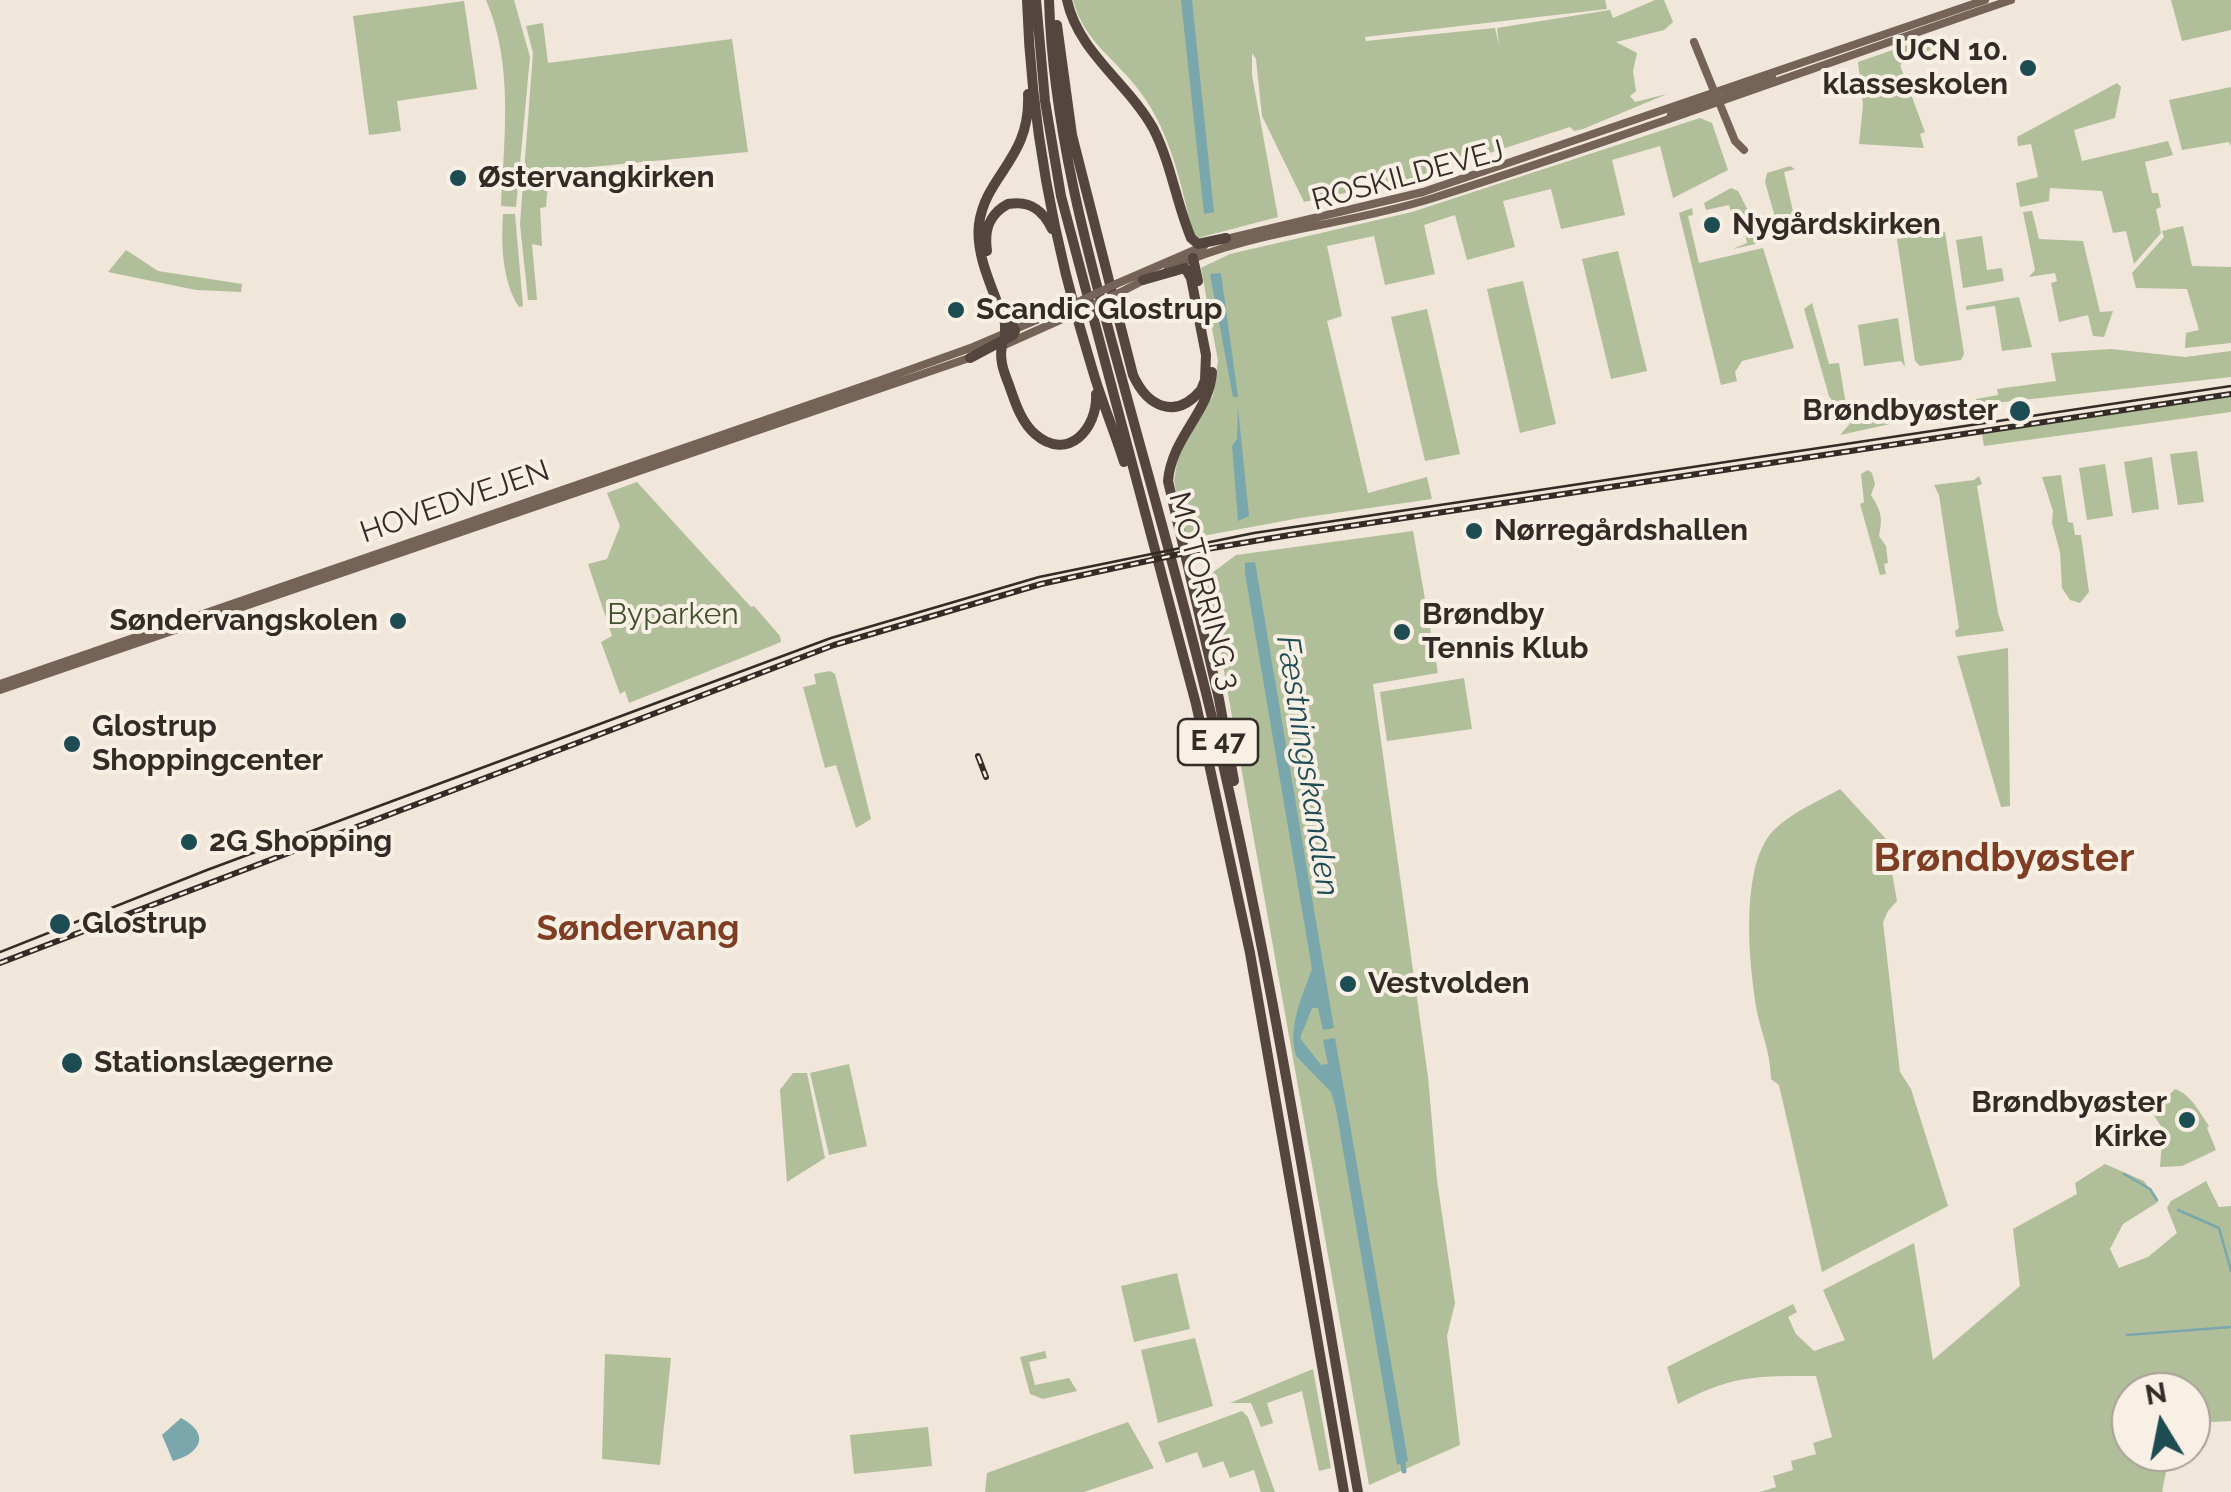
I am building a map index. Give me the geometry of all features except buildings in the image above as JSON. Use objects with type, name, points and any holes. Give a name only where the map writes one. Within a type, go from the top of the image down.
[{"type":"highway","points":[[1027,0],[1040,141],[1061,253],[1092,368],[1130,483],[1146,518]]},
{"type":"highway","name":"MOTORRING 3","points":[[1036,0],[1045,101],[1062,196],[1211,766],[1250,953],[1344,1492]]},
{"type":"highway","points":[[1050,0],[1072,135],[1133,374],[1146,398],[1178,406],[1201,390],[1207,368],[1191,278],[1184,268],[1144,280]]},
{"type":"highway","name":"MOTORRING 3","points":[[1050,0],[1058,98],[1078,209],[1193,641],[1242,847],[1358,1492]]},
{"type":"highway","points":[[1067,0],[1081,36],[1132,96],[1153,128],[1170,167],[1191,238],[1198,244],[1226,238]]},
{"type":"highway","points":[[1030,48],[1027,125],[979,223],[981,253],[1006,322],[1008,337],[1001,359],[1018,410],[1035,434],[1055,444],[1078,439],[1092,424],[1096,405],[1092,368]]},
{"type":"highway","points":[[970,358],[1011,336],[1008,337],[988,255],[986,232],[994,214],[1008,204],[1034,206],[1050,224],[1061,253]]},
{"type":"highway","points":[[1188,256],[1211,352],[1212,386],[1174,453],[1169,490],[1219,699],[1242,847]]},
{"type":"main road","points":[[1717,97],[1789,67],[1985,0]]},
{"type":"main road","name":"ROSKILDEVEJ","points":[[925,364],[1068,312],[1226,238],[1423,192],[2010,0]]},
{"type":"main road","points":[[1694,42],[1735,141],[1744,150]]},
{"type":"main road","name":"ROSKILDEVEJ","points":[[1118,288],[1144,280],[1188,256],[1425,200],[1659,122],[1717,97]]},
{"type":"main road","name":"ROSKILDEVEJ","points":[[824,409],[970,358],[1068,312]]},
{"type":"main road","name":"HOVEDVEJEN","points":[[0,687],[337,566],[925,364]]},
{"type":"main road","name":"HOVEDVEJEN","points":[[0,687],[824,409]]},
{"type":"main road","points":[[288,592],[292,586],[337,566]]},
{"type":"green space","points":[[486,0],[514,0],[530,57],[516,207],[501,206],[504,76],[501,50]]},
{"type":"green space","points":[[1073,0],[1605,0],[1607,9],[1365,37],[1366,41],[1495,28],[1499,45],[1497,28],[1610,10],[1613,18],[1664,0],[1673,22],[1664,30],[1616,42],[1637,53],[1633,71],[1636,91],[1630,96],[1635,102],[1667,94],[1583,129],[1574,131],[1570,127],[1412,178],[1304,202],[1262,116],[1256,59],[1252,53],[1252,75],[1278,217],[1194,239],[1175,163],[1161,126],[1141,93],[1093,40]]},
{"type":"green space","points":[[2171,0],[2231,0],[2231,30],[2182,41]]},
{"type":"green space","points":[[464,1],[477,89],[397,101],[401,131],[369,135],[353,16]]},
{"type":"green space","points":[[543,23],[548,63],[732,39],[748,152],[549,171],[546,207],[540,208],[542,246],[532,244],[537,300],[528,300],[520,224],[533,53],[526,26]]},
{"type":"green space","points":[[1933,36],[1936,47],[1900,65],[1925,132],[1920,134],[1924,148],[1859,144],[1863,105],[1858,62]]},
{"type":"green space","points":[[2117,83],[2121,87],[2115,118],[2074,130],[2082,161],[2168,141],[2173,155],[2145,162],[2152,193],[2158,193],[2161,207],[2156,209],[2161,233],[2134,264],[2126,231],[2113,233],[2102,191],[2050,188],[2049,201],[2020,207],[2016,183],[2038,177],[2031,144],[2018,146],[2017,137]]},
{"type":"green space","points":[[2231,87],[2231,146],[2229,142],[2182,150],[2169,100]]},
{"type":"green space","points":[[1700,118],[1712,123],[1728,170],[1673,198],[1660,146],[1612,160],[1625,215],[1561,229],[1551,189],[1503,201],[1515,247],[1467,260],[1455,215],[1424,225],[1435,274],[1385,285],[1374,236],[1327,246],[1342,316],[1327,321],[1368,493],[1427,477],[1432,499],[1186,539],[1174,481],[1180,445],[1213,396],[1218,361],[1201,268],[1230,254],[1412,212]]},
{"type":"green space","points":[[1790,166],[1795,169],[1784,172],[1795,220],[1783,223],[1787,237],[1781,238],[1765,182],[1767,173]]},
{"type":"green space","points":[[1731,188],[1738,191],[1764,242],[1733,249],[1747,243],[1741,218],[1733,219],[1729,205],[1706,210],[1704,203]]},
{"type":"green space","points":[[1692,208],[1693,215],[1688,216],[1699,263],[1763,248],[1794,348],[1742,361],[1735,372],[1737,381],[1721,385],[1679,213]]},
{"type":"green space","points":[[2032,211],[2039,239],[2083,241],[2100,312],[2113,311],[2104,337],[2093,336],[2088,315],[2059,322],[2051,283],[2057,281],[2055,273],[2029,277],[2035,270],[2023,212]]},
{"type":"green space","points":[[503,214],[515,214],[523,306],[519,307],[506,274]]},
{"type":"green space","points":[[2183,226],[2192,266],[2231,267],[2231,343],[2185,348],[2186,333],[2199,330],[2187,289],[2136,288],[2132,273],[2164,237],[2162,231]]},
{"type":"green space","points":[[1945,232],[1964,354],[1961,360],[1920,366],[1915,361],[1897,239]]},
{"type":"green space","points":[[1982,236],[1987,270],[2002,268],[2004,281],[1963,288],[1956,240]]},
{"type":"green space","points":[[126,250],[158,271],[242,284],[241,292],[196,290],[108,272]]},
{"type":"green space","points":[[1618,251],[1647,371],[1611,379],[1582,259]]},
{"type":"green space","points":[[1523,281],[1556,424],[1520,433],[1487,289]]},
{"type":"green space","points":[[2019,297],[2032,347],[2002,351],[1995,306],[1966,310],[1966,306]]},
{"type":"green space","points":[[1812,303],[1829,364],[1839,363],[1847,411],[1910,406],[1912,413],[1971,401],[1972,406],[1840,435],[1854,419],[1852,415],[1843,416],[1829,396],[1804,309]]},
{"type":"green space","points":[[1427,309],[1460,454],[1425,461],[1391,317]]},
{"type":"green space","points":[[1898,318],[1905,367],[1901,361],[1864,366],[1858,325]]},
{"type":"green space","points":[[2111,349],[2185,357],[2231,351],[2231,377],[1977,405],[1976,399],[1998,395],[1997,389],[2056,381],[2051,353]]},
{"type":"green space","points":[[2231,396],[2231,412],[1984,446],[1982,434]]},
{"type":"green space","points":[[2197,451],[2204,502],[2178,505],[2170,454]]},
{"type":"green space","points":[[2152,457],[2159,509],[2132,513],[2124,462]]},
{"type":"green space","points":[[2105,464],[2113,516],[2087,520],[2079,468]]},
{"type":"green space","points":[[1868,470],[1875,484],[1871,495],[1880,514],[1879,536],[1886,546],[1888,563],[1884,564],[1886,574],[1880,575],[1860,504],[1864,502],[1861,474]]},
{"type":"green space","points":[[2061,475],[2068,522],[2073,523],[2075,535],[2081,535],[2089,592],[2080,603],[2070,600],[2062,588],[2053,511],[2042,477]]},
{"type":"green space","points":[[1979,476],[1982,484],[1977,486],[2004,631],[1956,637],[1959,628],[1939,495],[1934,485]]},
{"type":"green space","name":"Byparken","points":[[637,482],[754,606],[781,642],[629,703],[625,691],[620,694],[601,642],[612,636],[588,564],[607,559],[620,526],[607,493]]},
{"type":"green space","name":"Vestvolden","points":[[1413,531],[1438,673],[1373,684],[1455,1303],[1447,1336],[1460,1445],[1369,1485],[1217,632],[1200,582],[1236,555]]},
{"type":"green space","points":[[2008,648],[2010,806],[2001,807],[1957,656]]},
{"type":"green space","points":[[814,674],[835,674],[871,819],[856,828],[836,765],[825,768],[803,687],[816,684]]},
{"type":"green space","points":[[1464,678],[1472,729],[1387,741],[1380,692]]},
{"type":"green space","points":[[1840,789],[1886,839],[1897,901],[1883,922],[1900,1072],[1911,1089],[1948,1206],[1822,1272],[1779,1085],[1771,1079],[1757,1011],[1749,916],[1755,867],[1774,830],[1797,812]]},
{"type":"green space","points":[[849,1064],[867,1146],[829,1155],[810,1073]]},
{"type":"green space","points":[[793,1073],[807,1073],[825,1158],[787,1182],[780,1090]]},
{"type":"green space","points":[[2175,1089],[2198,1109],[2209,1126],[2216,1150],[2182,1166],[2160,1167],[2162,1140],[2167,1136],[2152,1112]]},
{"type":"green space","points":[[2105,1164],[2144,1181],[2158,1202],[2123,1224],[2110,1249],[2119,1268],[2148,1257],[2177,1233],[2167,1208],[2171,1201],[2206,1181],[2219,1207],[2231,1206],[2231,1421],[2211,1422],[2211,1372],[2111,1372],[2111,1472],[2166,1472],[2162,1492],[1760,1492],[1776,1487],[1773,1476],[1793,1470],[1791,1461],[1816,1454],[1813,1443],[1832,1437],[1816,1376],[1730,1382],[1678,1404],[1667,1367],[1793,1304],[1797,1312],[1788,1317],[1796,1334],[1814,1351],[1845,1340],[1823,1290],[1914,1243],[1933,1360],[2020,1286],[2013,1229],[2077,1194],[2075,1183]]},
{"type":"green space","points":[[1177,1273],[1190,1329],[1134,1342],[1121,1286]]},
{"type":"green space","points":[[1195,1338],[1213,1406],[1158,1423],[1141,1350]]},
{"type":"green space","points":[[1045,1351],[1047,1358],[1029,1362],[1035,1385],[1069,1378],[1077,1391],[1043,1399],[1030,1394],[1020,1357]]},
{"type":"green space","points":[[605,1354],[671,1358],[660,1465],[602,1459]]},
{"type":"green space","points":[[1313,1369],[1331,1468],[1319,1471],[1302,1391],[1267,1403],[1273,1423],[1261,1427],[1251,1403],[1230,1403]]},
{"type":"green space","points":[[1242,1411],[1248,1417],[1275,1492],[1261,1492],[1254,1470],[1230,1478],[1223,1461],[1203,1468],[1197,1452],[1166,1463],[1158,1442]]},
{"type":"green space","points":[[1128,1422],[1154,1468],[1084,1492],[985,1492],[987,1473]]},
{"type":"green space","points":[[928,1427],[932,1466],[854,1474],[850,1435]]},
{"type":"water","points":[[1181,0],[1192,0],[1214,212],[1204,214]]},
{"type":"water","points":[[1221,273],[1238,397],[1233,397],[1210,274]]},
{"type":"water","points":[[1238,408],[1249,516],[1238,521],[1232,446],[1237,439]]},
{"type":"water","points":[[1255,562],[1334,1028],[1323,1030],[1318,1008],[1312,1008],[1300,1038],[1321,1065],[1328,1064],[1323,1040],[1335,1038],[1408,1461],[1397,1465],[1336,1109],[1331,1092],[1296,1056],[1294,1046],[1296,1014],[1312,969],[1245,573],[1245,563]]},
{"type":"water","points":[[181,1418],[196,1430],[199,1442],[190,1453],[173,1461],[162,1435]]},
{"type":"waterway","points":[[2124,1174],[2150,1189],[2157,1200]]},
{"type":"waterway","points":[[2178,1210],[2219,1228],[2231,1271]]},
{"type":"waterway","points":[[2127,1335],[2231,1327]]},
{"type":"waterway","name":"Fæstningskanalen","points":[[1402,1458],[1404,1471]]},
{"type":"tram line","points":[[0,952],[207,870],[831,638],[1039,577],[1254,533],[2231,386]]},
{"type":"railway","points":[[0,963],[834,645],[1041,584],[1290,535],[2231,394]]},
{"type":"railway","points":[[978,756],[986,777]]},
{"type":"place","name":"UCN 10. klasseskolen","points":[[2028,68]]},
{"type":"place","name":"Østervangkirken","points":[[458,178]]},
{"type":"place","name":"Nygårdskirken","points":[[1712,225]]},
{"type":"place","name":"Scandic Glostrup","points":[[956,310]]},
{"type":"place","name":"Brøndbyøster","points":[[2020,411]]},
{"type":"place","name":"Nørregårdshallen","points":[[1474,531]]},
{"type":"place","name":"Søndervangskolen","points":[[398,621]]},
{"type":"place","name":"Brøndby Tennis Klub","points":[[1402,632]]},
{"type":"place","name":"Glostrup Shoppingcenter","points":[[72,744]]},
{"type":"place","name":"2G Shopping","points":[[189,842]]},
{"type":"place","name":"Glostrup","points":[[60,924]]},
{"type":"place","name":"Vestvolden","points":[[1348,984]]},
{"type":"place","name":"Stationslægerne","points":[[72,1063]]},
{"type":"place","name":"Brøndbyøster Kirke","points":[[2187,1120]]},
{"type":"district","name":"Brøndbyøster","points":[[2004,859]]},
{"type":"district","name":"Søndervang","points":[[638,929]]}]
